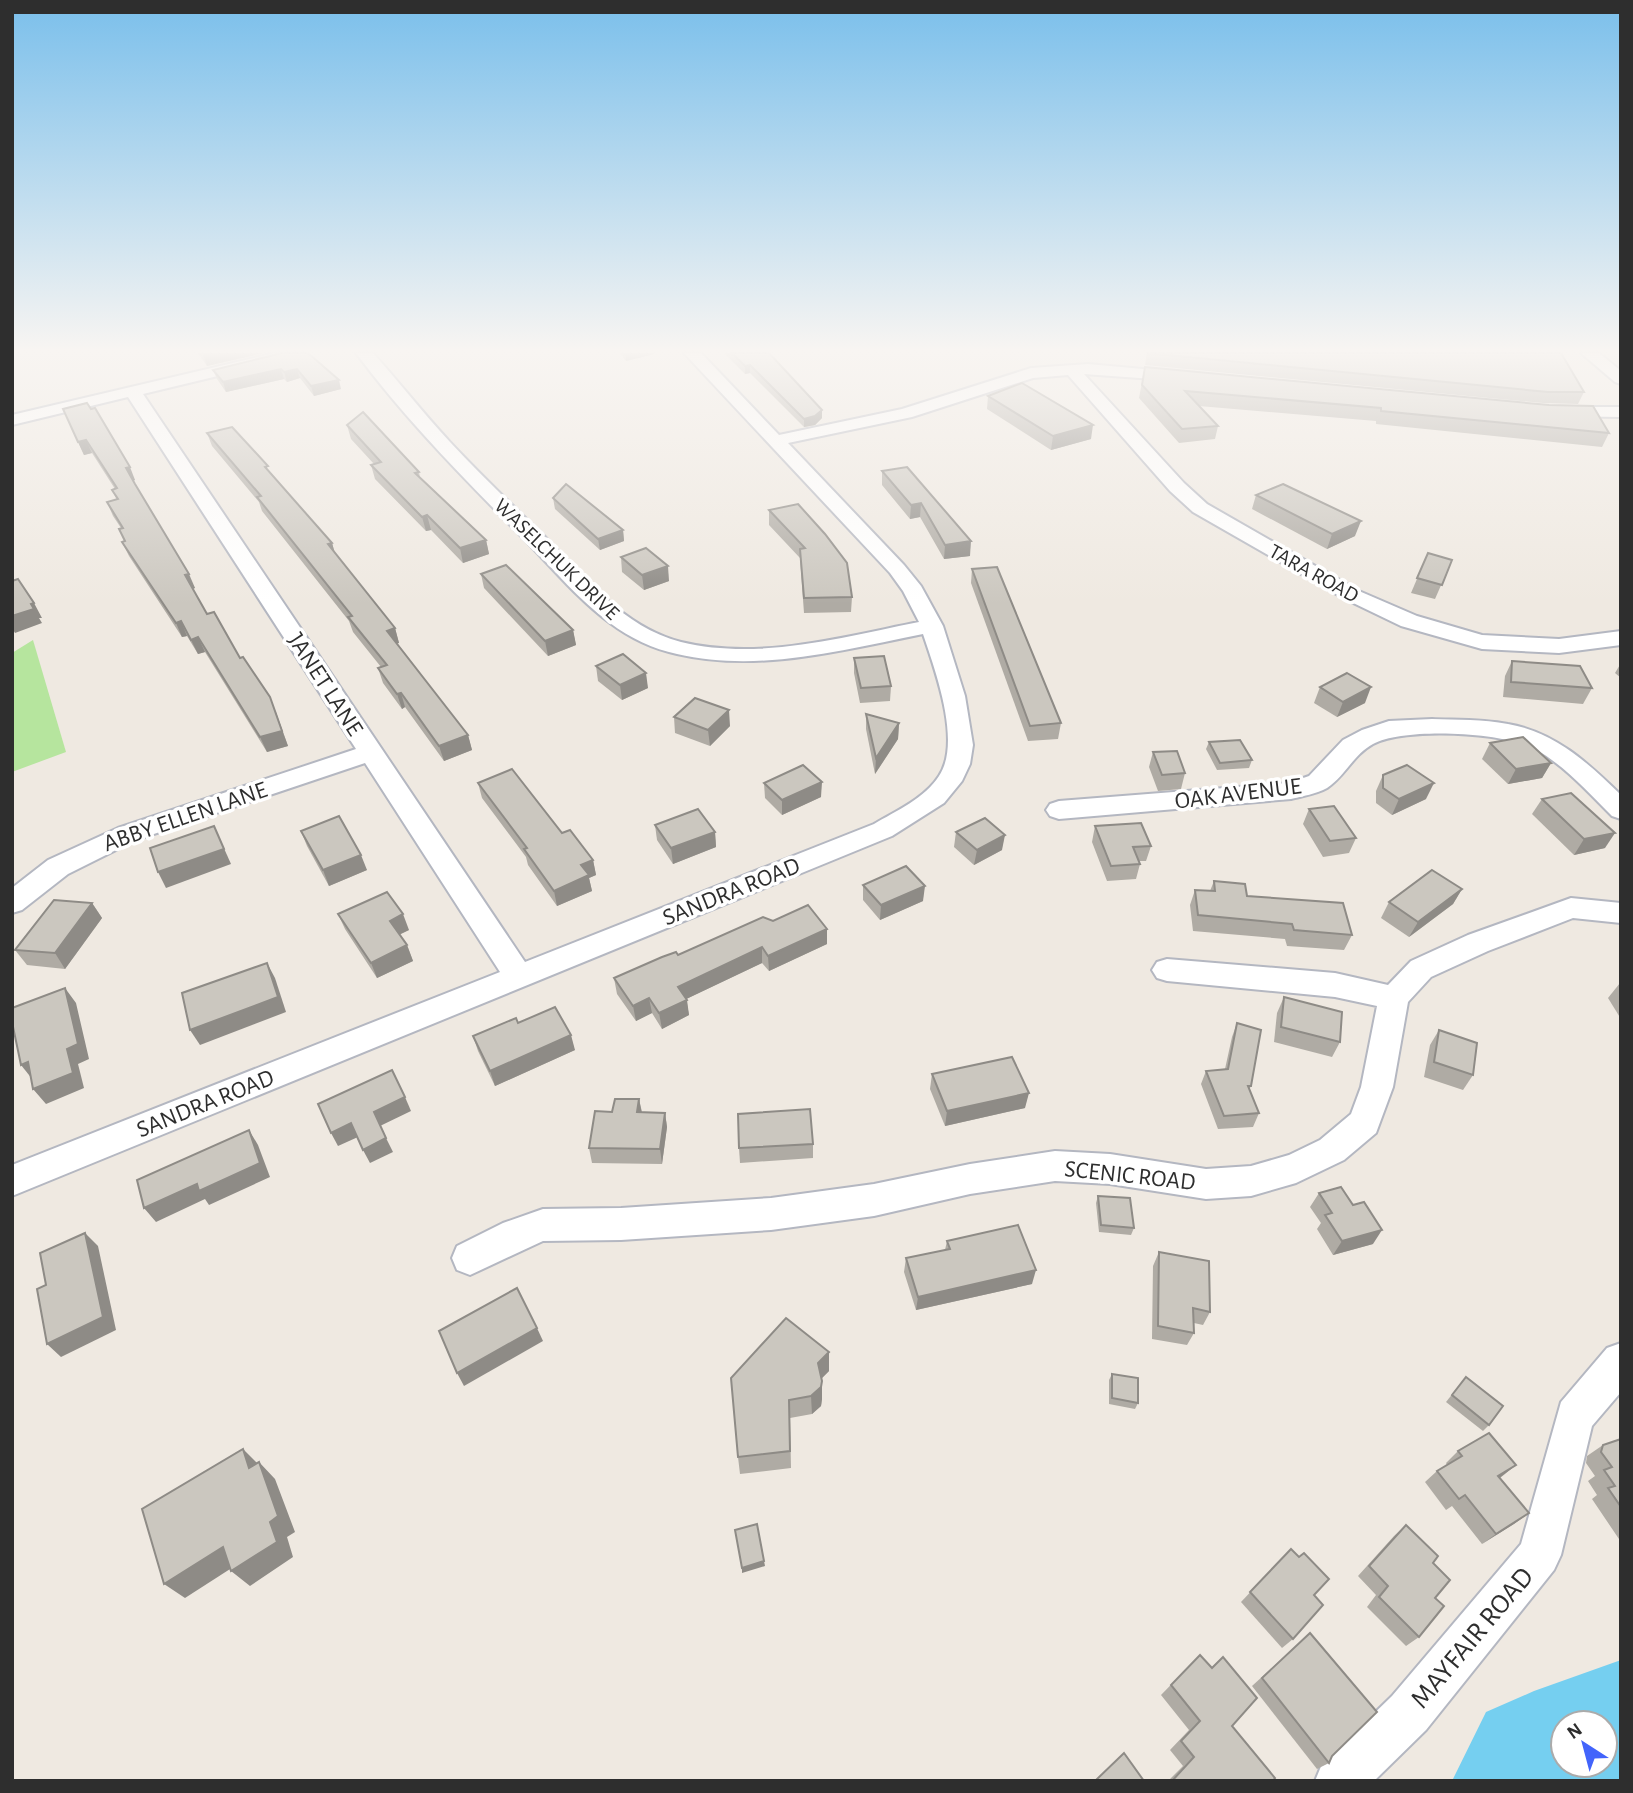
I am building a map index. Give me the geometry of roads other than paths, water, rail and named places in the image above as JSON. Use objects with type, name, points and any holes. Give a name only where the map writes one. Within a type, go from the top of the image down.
[{"type":"street","name":"JANET LANE","points":[[163,437],[519,976]]},
{"type":"street","name":"WASELCHUK DRIVE","points":[[436,437],[595,600],[620,622],[640,634],[681,649],[730,654],[817,648],[932,626]]},
{"type":"street","name":"SANDRA ROAD","points":[[12,1181],[883,830],[928,805],[944,790],[961,755],[959,716],[932,626],[912,586],[770,437]]},
{"type":"street","points":[[774,441],[795,437]]},
{"type":"street","name":"TARA ROAD","points":[[1132,437],[1177,487],[1200,508],[1380,608],[1441,632],[1482,642],[1559,646],[1621,638]]},
{"type":"street","name":"OAK AVENUE","points":[[1059,810],[1291,791],[1318,782],[1352,745],[1371,735],[1389,729],[1432,726],[1507,731],[1543,743],[1580,769],[1621,810]]},
{"type":"street","name":"ABBY ELLEN LANE","points":[[12,903],[58,867],[127,834],[371,752]]},
{"type":"street","points":[[1167,970],[1335,985],[1394,998],[1421,969],[1528,924],[1572,908],[1621,913]]},
{"type":"street","name":"SCENIC ROAD","points":[[470,1258],[516,1235],[544,1225],[621,1224],[771,1214],[874,1200],[970,1179],[1055,1166],[1110,1169],[1206,1184],[1251,1181],[1296,1168],[1332,1150],[1364,1123],[1377,1087],[1394,998]]},
{"type":"street","name":"MAYFAIR ROAD","points":[[1339,1781],[1409,1713],[1539,1555],[1575,1416],[1621,1362]]},
{"type":"water","points":[[1621,1660],[1621,1781],[1452,1781],[1486,1712],[1534,1691]]}]
